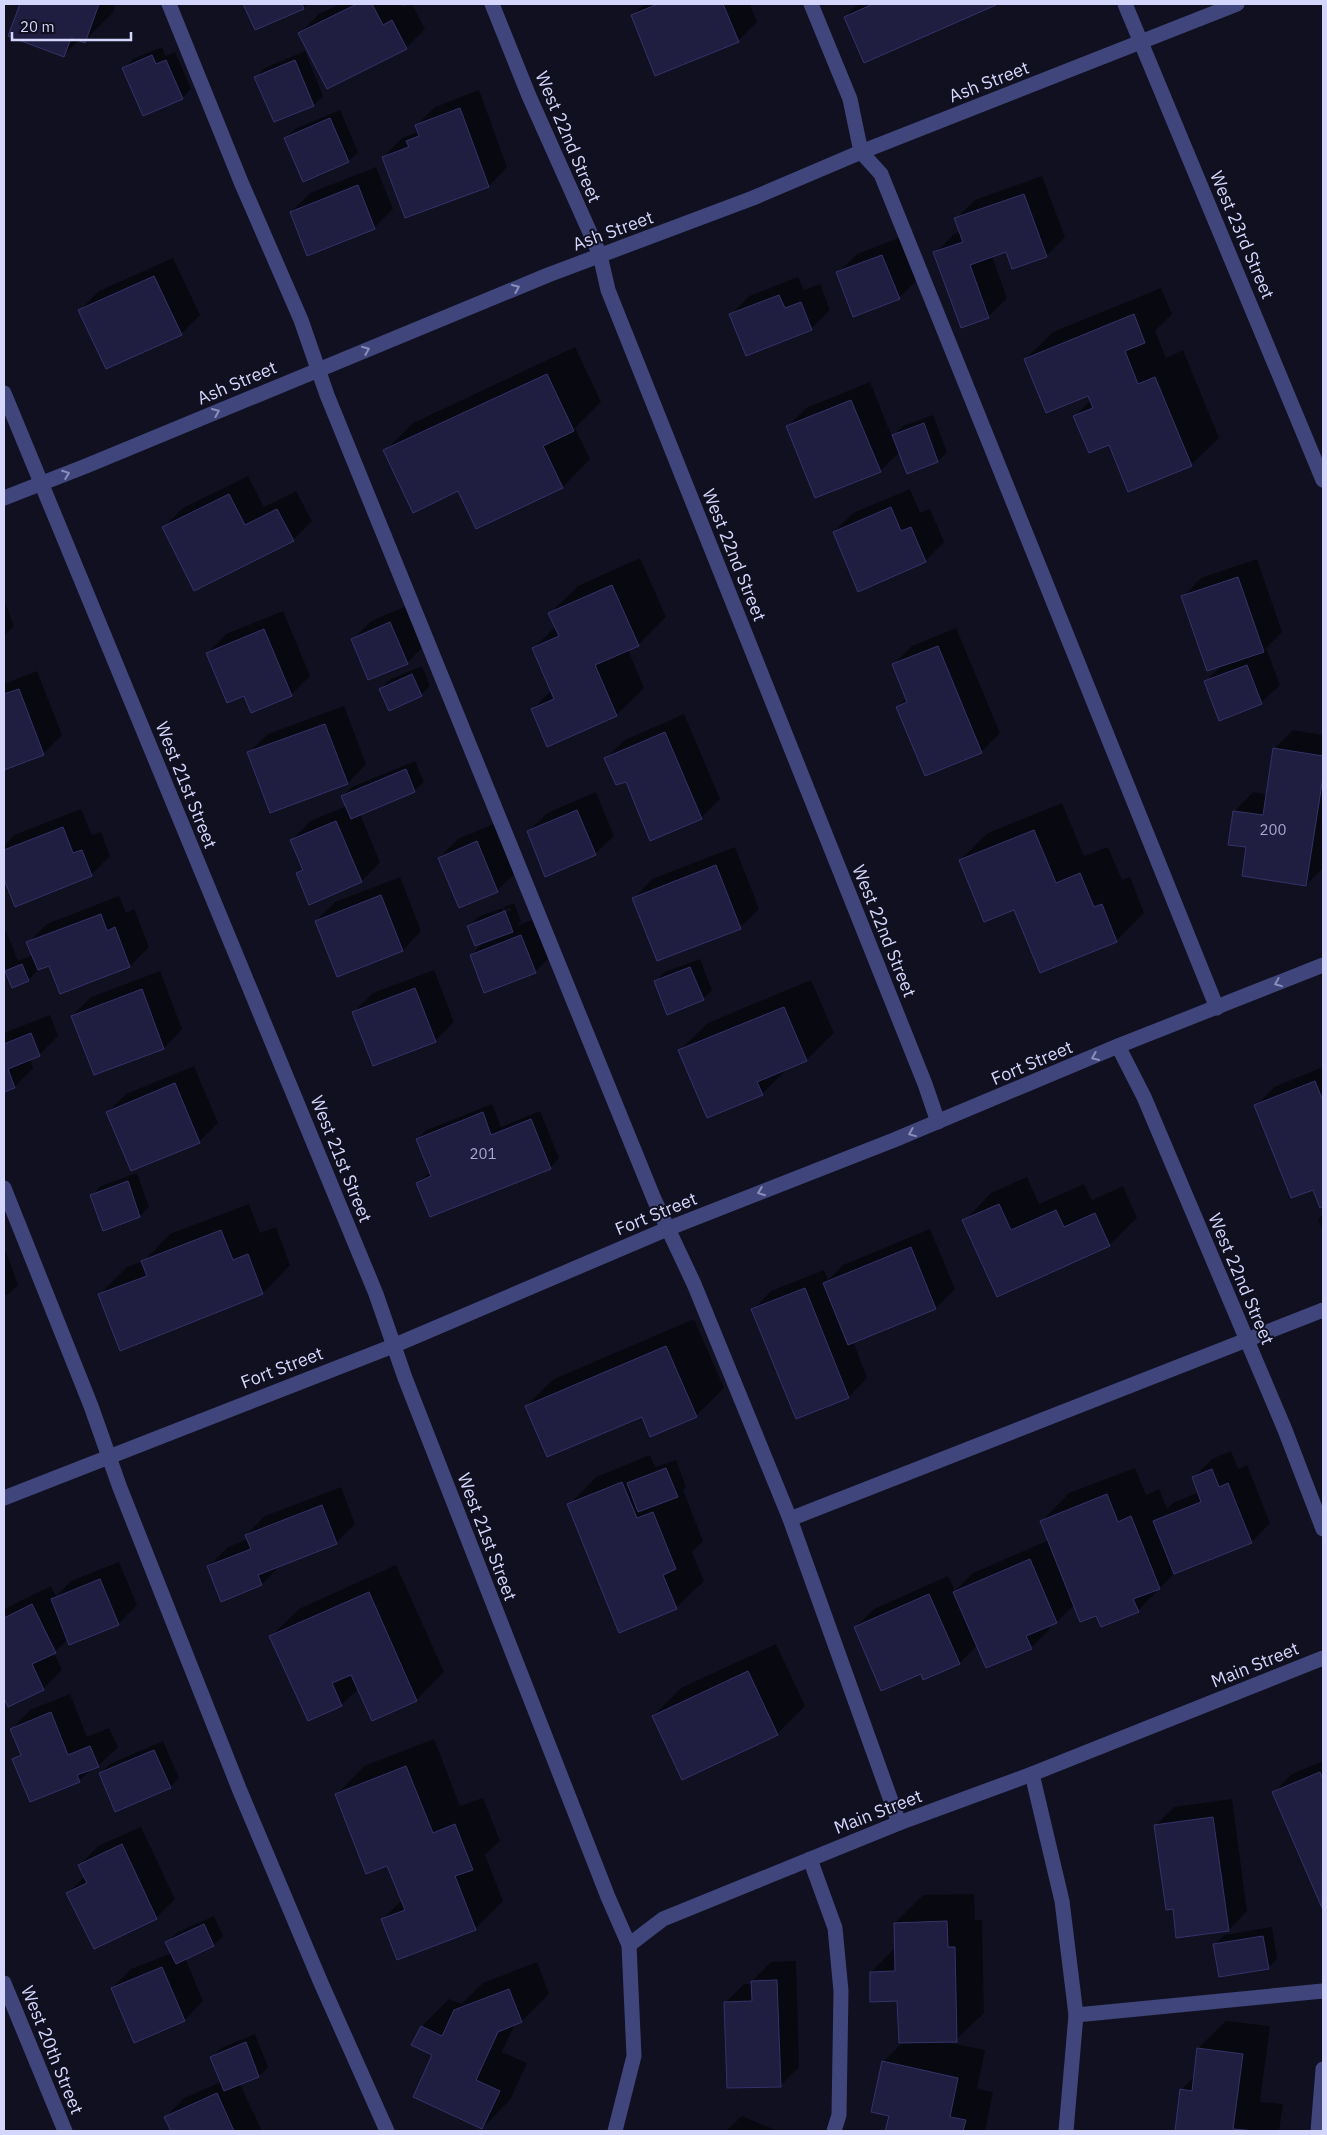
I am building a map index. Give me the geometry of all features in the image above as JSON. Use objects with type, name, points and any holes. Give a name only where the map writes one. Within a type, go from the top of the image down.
[{"type":"street","points":[[169,4],[300,320],[318,369],[631,1144],[667,1229],[694,1284],[790,1519],[899,1823]]},
{"type":"street","name":"West 22nd Street","points":[[492,4],[529,96],[600,255],[608,290],[922,1075],[938,1122]]},
{"type":"street","points":[[811,4],[850,99],[861,152],[881,174],[1217,1008]]},
{"type":"street","name":"West 23rd Street","points":[[1125,4],[1323,480]]},
{"type":"street","name":"Ash Street","points":[[4,498],[600,255],[754,198],[861,152],[1237,4]]},
{"type":"street","name":"West 21st Street","points":[[4,393],[376,1294],[392,1346],[608,1897],[629,1945]]},
{"type":"street","name":"Fort Street","points":[[4,1498],[392,1346],[667,1229],[938,1122],[1118,1046],[1323,965]]},
{"type":"street","name":"West 22nd Street","points":[[1118,1046],[1144,1097],[1285,1430],[1323,1530]]},
{"type":"street","points":[[4,1188],[91,1406],[240,1791],[321,1983],[387,2131]]},
{"type":"street","points":[[790,1519],[1323,1310]]},
{"type":"street","name":"Main Street","points":[[629,1945],[663,1919],[899,1823],[1032,1774],[1323,1658]]},
{"type":"street","points":[[1032,1774],[1062,1901],[1076,2015],[1066,2131]]},
{"type":"street","points":[[810,1859],[835,1928],[841,1991],[838,2116],[834,2131]]},
{"type":"street","points":[[615,2131],[634,2056],[629,1945]]},
{"type":"street","name":"West 20th Street","points":[[4,1983],[65,2131]]},
{"type":"street","points":[[1076,2015],[1323,1991]]},
{"type":"street","points":[[1318,2131],[1323,2070]]},
{"type":"building","points":[[20,4],[99,4],[85,43],[71,38],[64,57],[8,36]]},
{"type":"building","points":[[243,4],[302,4],[304,9],[255,30]]},
{"type":"building","points":[[357,4],[372,4],[383,25],[392,20],[407,49],[327,89],[298,33]]},
{"type":"building","points":[[658,4],[723,4],[739,42],[655,76],[631,15]]},
{"type":"building","points":[[873,4],[996,5],[864,63],[844,17]]},
{"type":"building","points":[[152,55],[156,64],[166,60],[183,99],[143,116],[122,68]]},
{"type":"building","points":[[295,60],[314,106],[274,122],[254,77]]},
{"type":"building","points":[[460,108],[489,187],[405,218],[382,157],[409,147],[406,141],[419,136],[415,125]]},
{"type":"building","points":[[330,118],[349,162],[303,182],[284,138]]},
{"type":"building","points":[[358,185],[375,229],[307,256],[290,212]]},
{"type":"building","points":[[1024,194],[1047,257],[1012,269],[1006,252],[970,265],[989,318],[961,328],[933,252],[963,242],[954,218]]},
{"type":"building","points":[[882,255],[900,299],[853,317],[836,272]]},
{"type":"building","points":[[154,276],[182,335],[106,369],[78,310]]},
{"type":"building","points":[[779,295],[785,308],[801,302],[812,330],[746,356],[729,314]]},
{"type":"building","points":[[1134,314],[1145,343],[1125,351],[1138,384],[1155,377],[1192,466],[1128,492],[1109,445],[1089,453],[1073,416],[1093,408],[1088,396],[1046,413],[1024,359]]},
{"type":"building","points":[[547,374],[574,431],[543,446],[563,488],[476,529],[458,491],[413,513],[383,450]]},
{"type":"building","points":[[851,400],[881,472],[815,498],[786,426]]},
{"type":"building","points":[[924,423],[938,462],[907,474],[892,435]]},
{"type":"building","points":[[229,494],[245,525],[277,509],[294,541],[194,591],[162,527]]},
{"type":"building","points":[[891,507],[901,531],[911,527],[926,562],[858,592],[833,532]]},
{"type":"building","points":[[1238,577],[1264,652],[1207,671],[1181,596]]},
{"type":"building","points":[[612,585],[639,646],[595,665],[617,716],[547,747],[531,709],[554,699],[532,648],[559,636],[548,613]]},
{"type":"building","points":[[390,622],[408,664],[368,680],[351,639]]},
{"type":"building","points":[[264,629],[292,696],[251,713],[244,696],[227,703],[206,653]]},
{"type":"building","points":[[938,646],[982,753],[925,776],[896,707],[907,702],[892,664]]},
{"type":"building","points":[[1247,665],[1262,704],[1219,721],[1204,681]]},
{"type":"building","points":[[412,674],[422,696],[389,711],[379,689]]},
{"type":"building","points":[[19,689],[44,755],[4,770],[4,694]]},
{"type":"building","points":[[325,724],[348,784],[270,813],[247,752]]},
{"type":"building","points":[[665,732],[702,819],[650,841],[626,782],[616,785],[604,758]]},
{"type":"building","points":[[1273,748],[1323,756],[1323,777],[1306,886],[1242,876],[1246,847],[1228,845],[1233,811],[1263,815]]},
{"type":"building","points":[[406,769],[415,792],[351,819],[341,796]]},
{"type":"building","points":[[577,810],[596,855],[545,877],[527,831]]},
{"type":"building","points":[[336,821],[362,882],[309,905],[296,873],[303,870],[290,840]]},
{"type":"building","points":[[63,827],[73,853],[82,850],[92,876],[15,907],[4,879],[4,850]]},
{"type":"building","points":[[1034,830],[1056,883],[1080,873],[1094,907],[1102,904],[1117,942],[1040,973],[1014,910],[984,922],[959,860]]},
{"type":"building","points":[[477,841],[498,892],[459,908],[438,858]]},
{"type":"building","points":[[716,865],[741,929],[657,961],[632,898]]},
{"type":"building","points":[[381,895],[403,951],[337,977],[315,921]]},
{"type":"building","points":[[505,911],[513,932],[475,946],[467,926]]},
{"type":"building","points":[[101,914],[107,931],[115,927],[130,967],[60,994],[49,966],[38,970],[26,942]]},
{"type":"building","points":[[521,935],[536,973],[484,993],[470,955]]},
{"type":"building","points":[[22,964],[29,981],[12,988],[5,971]]},
{"type":"building","points":[[690,967],[704,1000],[667,1015],[654,981]]},
{"type":"building","points":[[415,988],[436,1042],[373,1066],[352,1012]]},
{"type":"building","points":[[142,989],[164,1049],[94,1075],[71,1016]]},
{"type":"building","points":[[784,1007],[807,1061],[757,1082],[763,1095],[707,1118],[678,1050]]},
{"type":"building","points":[[31,1033],[40,1056],[8,1069],[15,1088],[4,1092],[4,1044]]},
{"type":"building","points":[[1315,1081],[1323,1101],[1323,1206],[1320,1208],[1313,1190],[1291,1198],[1254,1105]]},
{"type":"building","points":[[175,1083],[200,1143],[131,1171],[106,1112]]},
{"type":"building","points":[[483,1112],[491,1135],[531,1119],[551,1169],[430,1217],[416,1183],[431,1176],[416,1139]]},
{"type":"building","points":[[128,1181],[140,1217],[103,1231],[90,1195]]},
{"type":"building","points":[[999,1204],[1011,1230],[1056,1210],[1064,1227],[1095,1213],[1110,1246],[997,1297],[962,1220]]},
{"type":"building","points":[[221,1230],[233,1260],[248,1254],[263,1294],[120,1351],[98,1294],[147,1276],[141,1261]]},
{"type":"building","points":[[911,1247],[936,1309],[848,1345],[823,1283]]},
{"type":"building","points":[[805,1288],[849,1398],[796,1419],[751,1309]]},
{"type":"building","points":[[666,1346],[697,1417],[650,1437],[642,1417],[547,1457],[525,1406]]},
{"type":"building","points":[[666,1468],[678,1497],[638,1512],[627,1483]]},
{"type":"building","points":[[1212,1469],[1219,1487],[1228,1483],[1252,1543],[1174,1574],[1153,1521],[1201,1502],[1192,1477]]},
{"type":"building","points":[[622,1482],[637,1518],[653,1512],[676,1569],[663,1575],[677,1609],[619,1633],[567,1504]]},
{"type":"building","points":[[1107,1494],[1118,1522],[1131,1516],[1160,1589],[1133,1599],[1139,1612],[1101,1627],[1096,1616],[1080,1622],[1040,1521]]},
{"type":"building","points":[[322,1505],[337,1544],[258,1575],[262,1585],[221,1602],[207,1566],[251,1549],[245,1535]]},
{"type":"building","points":[[1030,1559],[1057,1623],[1026,1636],[1032,1649],[986,1668],[953,1592]]},
{"type":"building","points":[[100,1579],[119,1625],[69,1645],[51,1599]]},
{"type":"building","points":[[369,1592],[417,1701],[372,1721],[351,1675],[332,1683],[342,1706],[308,1721],[269,1636]]},
{"type":"building","points":[[929,1594],[960,1664],[923,1680],[921,1674],[881,1691],[854,1627]]},
{"type":"building","points":[[32,1604],[56,1653],[32,1664],[44,1690],[8,1707],[4,1698],[4,1618]]},
{"type":"building","points":[[748,1671],[778,1735],[682,1780],[652,1716]]},
{"type":"building","points":[[51,1712],[68,1755],[90,1746],[99,1767],[77,1775],[80,1782],[30,1802],[12,1759],[21,1755],[10,1729]]},
{"type":"building","points":[[154,1750],[171,1788],[115,1812],[99,1773]]},
{"type":"building","points":[[406,1766],[433,1833],[455,1824],[473,1870],[455,1876],[476,1930],[397,1960],[381,1919],[405,1910],[387,1866],[366,1874],[335,1794]]},
{"type":"building","points":[[1320,1772],[1323,1780],[1322,1908],[1272,1792]]},
{"type":"building","points":[[1213,1817],[1229,1931],[1176,1938],[1173,1909],[1166,1910],[1154,1825]]},
{"type":"building","points":[[122,1844],[157,1919],[94,1949],[66,1893],[87,1883],[78,1865]]},
{"type":"building","points":[[947,1921],[948,1947],[955,1947],[957,2042],[899,2043],[897,2001],[870,2002],[870,1972],[895,1971],[894,1923]]},
{"type":"building","points":[[204,1924],[214,1946],[176,1964],[165,1942]]},
{"type":"building","points":[[1263,1936],[1269,1969],[1219,1977],[1213,1944]]},
{"type":"building","points":[[162,1967],[185,2021],[134,2043],[111,1988]]},
{"type":"building","points":[[777,1980],[781,2087],[727,2088],[724,2002],[752,2001],[751,1981]]},
{"type":"building","points":[[509,1989],[522,2022],[498,2032],[476,2080],[500,2091],[482,2129],[413,2097],[432,2055],[411,2045],[421,2026],[442,2036],[454,2010]]},
{"type":"building","points":[[246,2042],[259,2077],[224,2091],[210,2057]]},
{"type":"building","points":[[1197,2048],[1243,2054],[1233,2129],[1255,2131],[1175,2131],[1180,2089],[1192,2091]]},
{"type":"building","points":[[882,2061],[958,2078],[950,2117],[966,2120],[963,2131],[885,2131],[889,2116],[871,2112]]},
{"type":"building","points":[[217,2093],[234,2131],[171,2131],[164,2117]]}]
